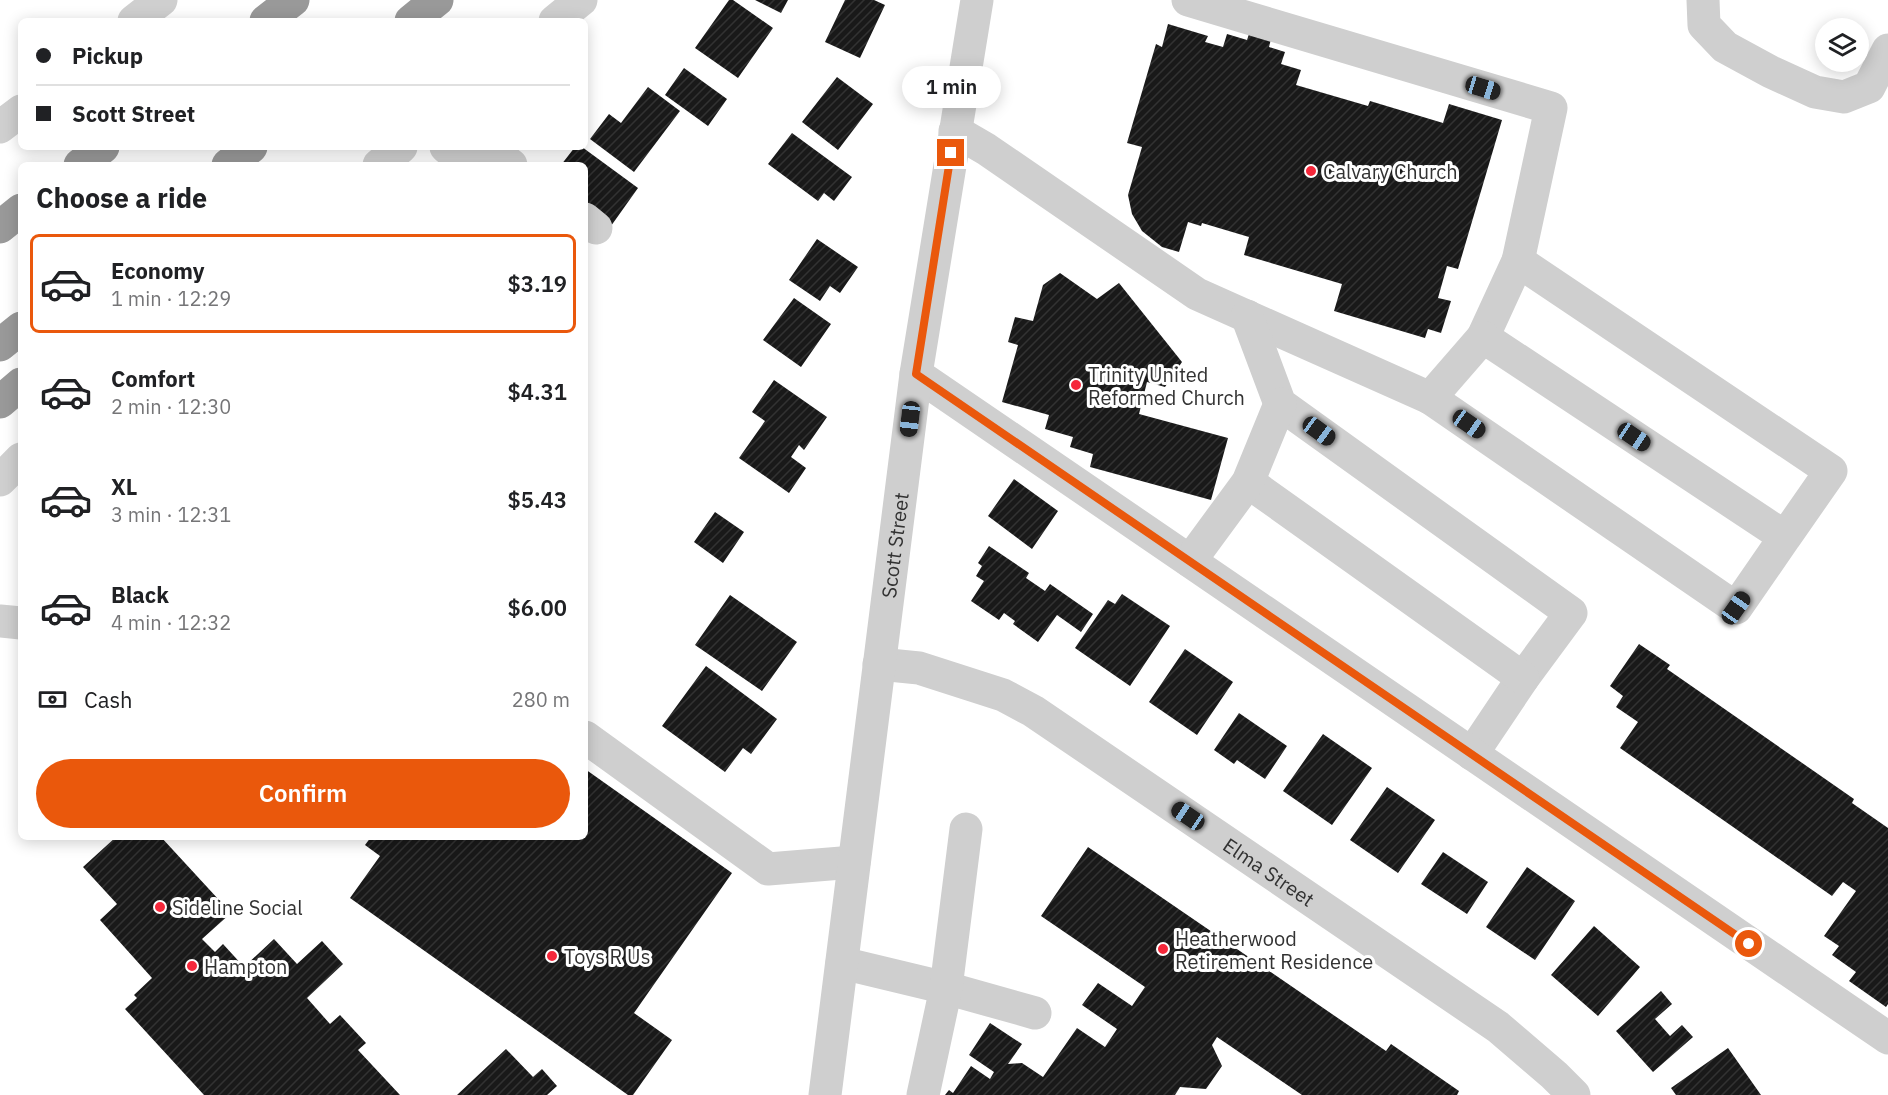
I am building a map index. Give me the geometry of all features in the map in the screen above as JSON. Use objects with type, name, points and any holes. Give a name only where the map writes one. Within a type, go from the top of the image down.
[{"type":"highway","points":[[270,18],[293,0]]},
{"type":"highway","points":[[415,18],[438,0]]},
{"type":"highway","points":[[84,162],[99,150]]},
{"type":"highway","points":[[232,162],[247,150]]},
{"type":"highway","points":[[0,227],[18,212]]},
{"type":"highway","points":[[0,345],[18,330]]},
{"type":"highway","points":[[0,402],[18,387]]},
{"type":"street","points":[[138,18],[161,0]]},
{"type":"street","points":[[559,18],[581,0]]},
{"type":"street","name":"Scott Street","points":[[825,1095],[916,374],[977,0]]},
{"type":"street","points":[[1188,0],[1551,108],[1518,261],[1483,337],[1430,398]]},
{"type":"street","points":[[1703,0],[1704,25],[1725,46],[1771,72],[1815,92],[1844,97],[1869,87],[1888,50]]},
{"type":"street","points":[[0,127],[18,113]]},
{"type":"street","points":[[955,131],[986,149],[1197,294],[1430,398],[1736,608],[1831,471],[1518,261]]},
{"type":"street","points":[[383,162],[397,150]]},
{"type":"street","points":[[450,150],[464,162]]},
{"type":"street","points":[[491,150],[507,162]]},
{"type":"street","points":[[1247,316],[1280,404],[1571,613],[1523,678],[1472,754]]},
{"type":"street","points":[[1483,337],[1785,537]]},
{"type":"street","points":[[916,374],[1888,1038]]},
{"type":"street","points":[[1190,561],[1248,482],[1280,404]]},
{"type":"street","points":[[0,480],[18,462]]},
{"type":"street","points":[[1248,482],[1523,678]]},
{"type":"street","points":[[0,621],[18,622]]},
{"type":"street","name":"Elma Street","points":[[879,664],[919,668],[1003,695],[1033,711],[1498,1027],[1574,1095]]},
{"type":"street","points":[[588,738],[768,869],[854,862]]},
{"type":"street","points":[[923,1095],[946,988],[966,829]]},
{"type":"street","points":[[842,963],[946,988],[1035,1013]]},
{"type":"building","points":[[729,0],[733,0],[773,28],[738,78],[695,48]]},
{"type":"building","points":[[755,0],[788,0],[781,13]]},
{"type":"building","points":[[845,0],[874,0],[885,5],[860,58],[825,42]]},
{"type":"building","name":"Calvary Church","points":[[1168,24],[1208,36],[1205,42],[1223,47],[1227,34],[1247,40],[1252,25],[1273,31],[1269,47],[1285,52],[1281,64],[1301,70],[1296,85],[1368,106],[1370,101],[1443,123],[1449,104],[1502,120],[1458,269],[1447,266],[1438,298],[1451,301],[1441,333],[1428,329],[1425,338],[1334,311],[1342,284],[1244,255],[1249,237],[1202,223],[1201,226],[1188,222],[1179,252],[1162,247],[1142,231],[1132,214],[1128,195],[1142,147],[1127,143],[1156,44],[1162,47]]},
{"type":"building","points":[[684,68],[727,99],[708,126],[665,95]]},
{"type":"building","points":[[837,77],[873,104],[838,150],[802,122]]},
{"type":"building","points":[[648,87],[680,111],[634,172],[590,139],[609,114],[621,123]]},
{"type":"building","points":[[792,133],[852,177],[834,201],[824,193],[818,201],[768,164]]},
{"type":"building","points":[[573,150],[586,150],[638,188],[611,226],[588,209],[588,162],[563,162]]},
{"type":"building","points":[[817,239],[858,267],[840,293],[830,286],[820,301],[789,280]]},
{"type":"building","name":"Trinity United Reformed Church","points":[[1060,273],[1097,299],[1119,283],[1182,362],[1165,387],[1147,382],[1139,414],[1228,438],[1211,500],[1090,467],[1093,454],[1070,447],[1073,437],[1045,429],[1049,415],[1002,402],[1018,345],[1008,342],[1015,317],[1033,321],[1043,285]]},
{"type":"building","points":[[794,298],[831,324],[801,367],[763,340]]},
{"type":"building","points":[[774,380],[827,417],[804,450],[799,445],[791,457],[806,468],[789,493],[739,458],[765,421],[752,412]]},
{"type":"building","points":[[1014,479],[1058,511],[1032,549],[988,516]]},
{"type":"building","points":[[715,512],[744,532],[723,563],[694,542]]},
{"type":"building","points":[[989,546],[1029,573],[1026,578],[1045,591],[1050,584],[1093,614],[1081,632],[1057,615],[1038,642],[1013,624],[1015,621],[1004,613],[999,620],[971,601],[984,581],[976,576],[982,566],[978,563]]},
{"type":"building","points":[[1122,594],[1170,626],[1130,686],[1075,648],[1108,600],[1115,604]]},
{"type":"building","points":[[730,595],[797,642],[762,691],[695,645]]},
{"type":"building","points":[[1639,644],[1670,665],[1667,669],[1854,799],[1852,803],[1888,828],[1888,1004],[1886,1007],[1849,981],[1856,972],[1832,955],[1839,946],[1824,936],[1856,891],[1843,882],[1832,896],[1620,748],[1638,722],[1616,707],[1623,696],[1610,686]]},
{"type":"building","points":[[1185,649],[1233,682],[1197,735],[1149,702]]},
{"type":"building","points":[[706,666],[777,719],[751,754],[743,748],[725,772],[662,726]]},
{"type":"building","points":[[1239,713],[1287,746],[1265,779],[1237,760],[1234,764],[1214,750]]},
{"type":"building","points":[[1323,734],[1372,768],[1332,825],[1283,791]]},
{"type":"building","name":"Toys R Us","points":[[588,771],[732,873],[634,1013],[672,1040],[633,1095],[628,1095],[350,898],[380,856],[365,845],[369,840],[588,840]]},
{"type":"building","points":[[1387,787],[1435,820],[1398,873],[1350,840]]},
{"type":"building","name":"Hampton","points":[[113,840],[164,840],[231,913],[202,939],[215,952],[223,944],[244,967],[274,939],[297,964],[322,941],[343,964],[307,998],[330,1024],[340,1015],[366,1043],[358,1050],[400,1095],[204,1095],[125,1009],[137,998],[134,995],[152,978],[100,920],[117,904],[83,867]]},
{"type":"building","name":"Heatherwood Retirement Residence","points":[[1088,847],[1386,1051],[1391,1044],[1459,1091],[1457,1095],[1302,1095],[1217,1037],[1212,1045],[1222,1066],[1206,1089],[1180,1087],[1175,1095],[945,1095],[949,1090],[953,1093],[971,1066],[990,1079],[994,1072],[969,1055],[990,1023],[1022,1044],[1008,1064],[1022,1063],[1043,1077],[1077,1028],[1105,1047],[1117,1029],[1082,1005],[1098,983],[1132,1006],[1145,987],[1041,916]]},
{"type":"building","points":[[1443,852],[1488,882],[1467,914],[1421,884]]},
{"type":"building","points":[[1527,867],[1575,901],[1535,960],[1486,927]]},
{"type":"building","points":[[1594,926],[1640,967],[1598,1016],[1551,975]]},
{"type":"building","points":[[1661,991],[1672,1004],[1655,1019],[1670,1036],[1682,1025],[1693,1037],[1653,1072],[1616,1031]]},
{"type":"building","points":[[1728,1048],[1761,1095],[1676,1095],[1671,1088]]},
{"type":"building","points":[[506,1049],[533,1077],[542,1069],[557,1086],[547,1095],[457,1095]]},
{"type":"place","name":"Calvary Church","points":[[1311,171]]},
{"type":"place","name":"Trinity United Reformed Church","points":[[1076,385]]},
{"type":"place","name":"Sideline Social","points":[[160,907]]},
{"type":"place","name":"Heatherwood Retirement Residence","points":[[1163,949]]},
{"type":"place","name":"Toys R Us","points":[[552,956]]},
{"type":"place","name":"Hampton","points":[[192,966]]},
{"type":"route","points":[[951,153],[916,374],[1749,944]]}]
